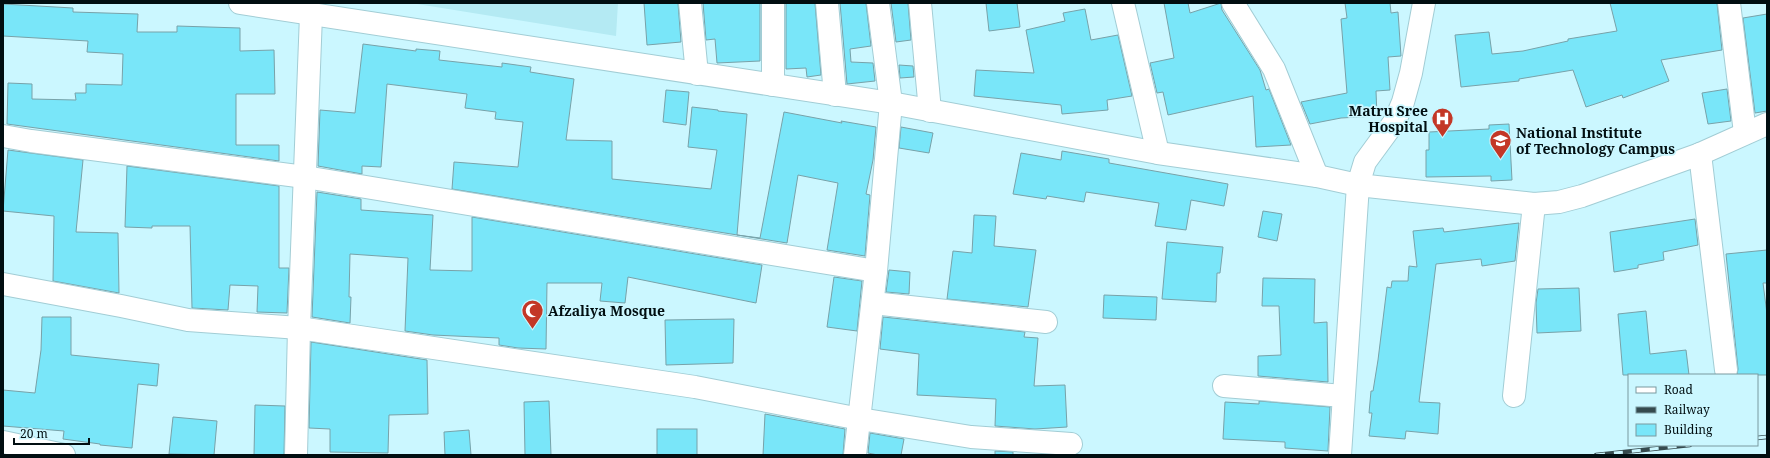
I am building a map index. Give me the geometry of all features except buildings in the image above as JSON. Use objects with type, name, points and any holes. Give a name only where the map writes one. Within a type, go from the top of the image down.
[{"type":"street","points":[[240,3],[891,103],[1158,153],[1317,176],[1358,185],[1534,204],[1559,202],[1582,196],[1700,154],[1767,124]]},
{"type":"street","points":[[690,3],[696,74]]},
{"type":"street","points":[[773,3],[773,85]]},
{"type":"street","points":[[827,3],[835,95]]},
{"type":"street","points":[[855,455],[873,303],[891,103],[878,3]]},
{"type":"street","points":[[920,3],[930,111]]},
{"type":"street","points":[[1123,3],[1158,153]]},
{"type":"street","points":[[1233,3],[1274,69],[1317,176]]},
{"type":"street","points":[[1340,455],[1358,185],[1366,162],[1395,121],[1403,102],[1411,73],[1424,3]]},
{"type":"street","points":[[1729,3],[1745,133]]},
{"type":"street","points":[[296,455],[299,328],[311,15]]},
{"type":"street","points":[[3,136],[31,141],[305,176],[876,271]]},
{"type":"street","points":[[1700,154],[1726,370]]},
{"type":"street","points":[[1514,396],[1534,204]]},
{"type":"street","points":[[3,284],[188,320],[299,328],[695,387],[859,419],[971,437],[1071,444]]},
{"type":"street","points":[[873,303],[1046,322]]},
{"type":"street","points":[[1224,386],[1343,396]]},
{"type":"street","points":[[3,442],[64,455]]},
{"type":"shaded area","points":[[411,3],[618,3],[616,36]]},
{"type":"railway","points":[[1758,438],[1767,437]]},
{"type":"railway","points":[[1596,455],[1681,446]]},
{"type":"place","name":"Matru Sree Hospital","points":[[1443,138]]},
{"type":"place","name":"National Institute of Technology Campus","points":[[1500,160]]},
{"type":"place","name":"Afzaliya Mosque","points":[[532,330]]}]
